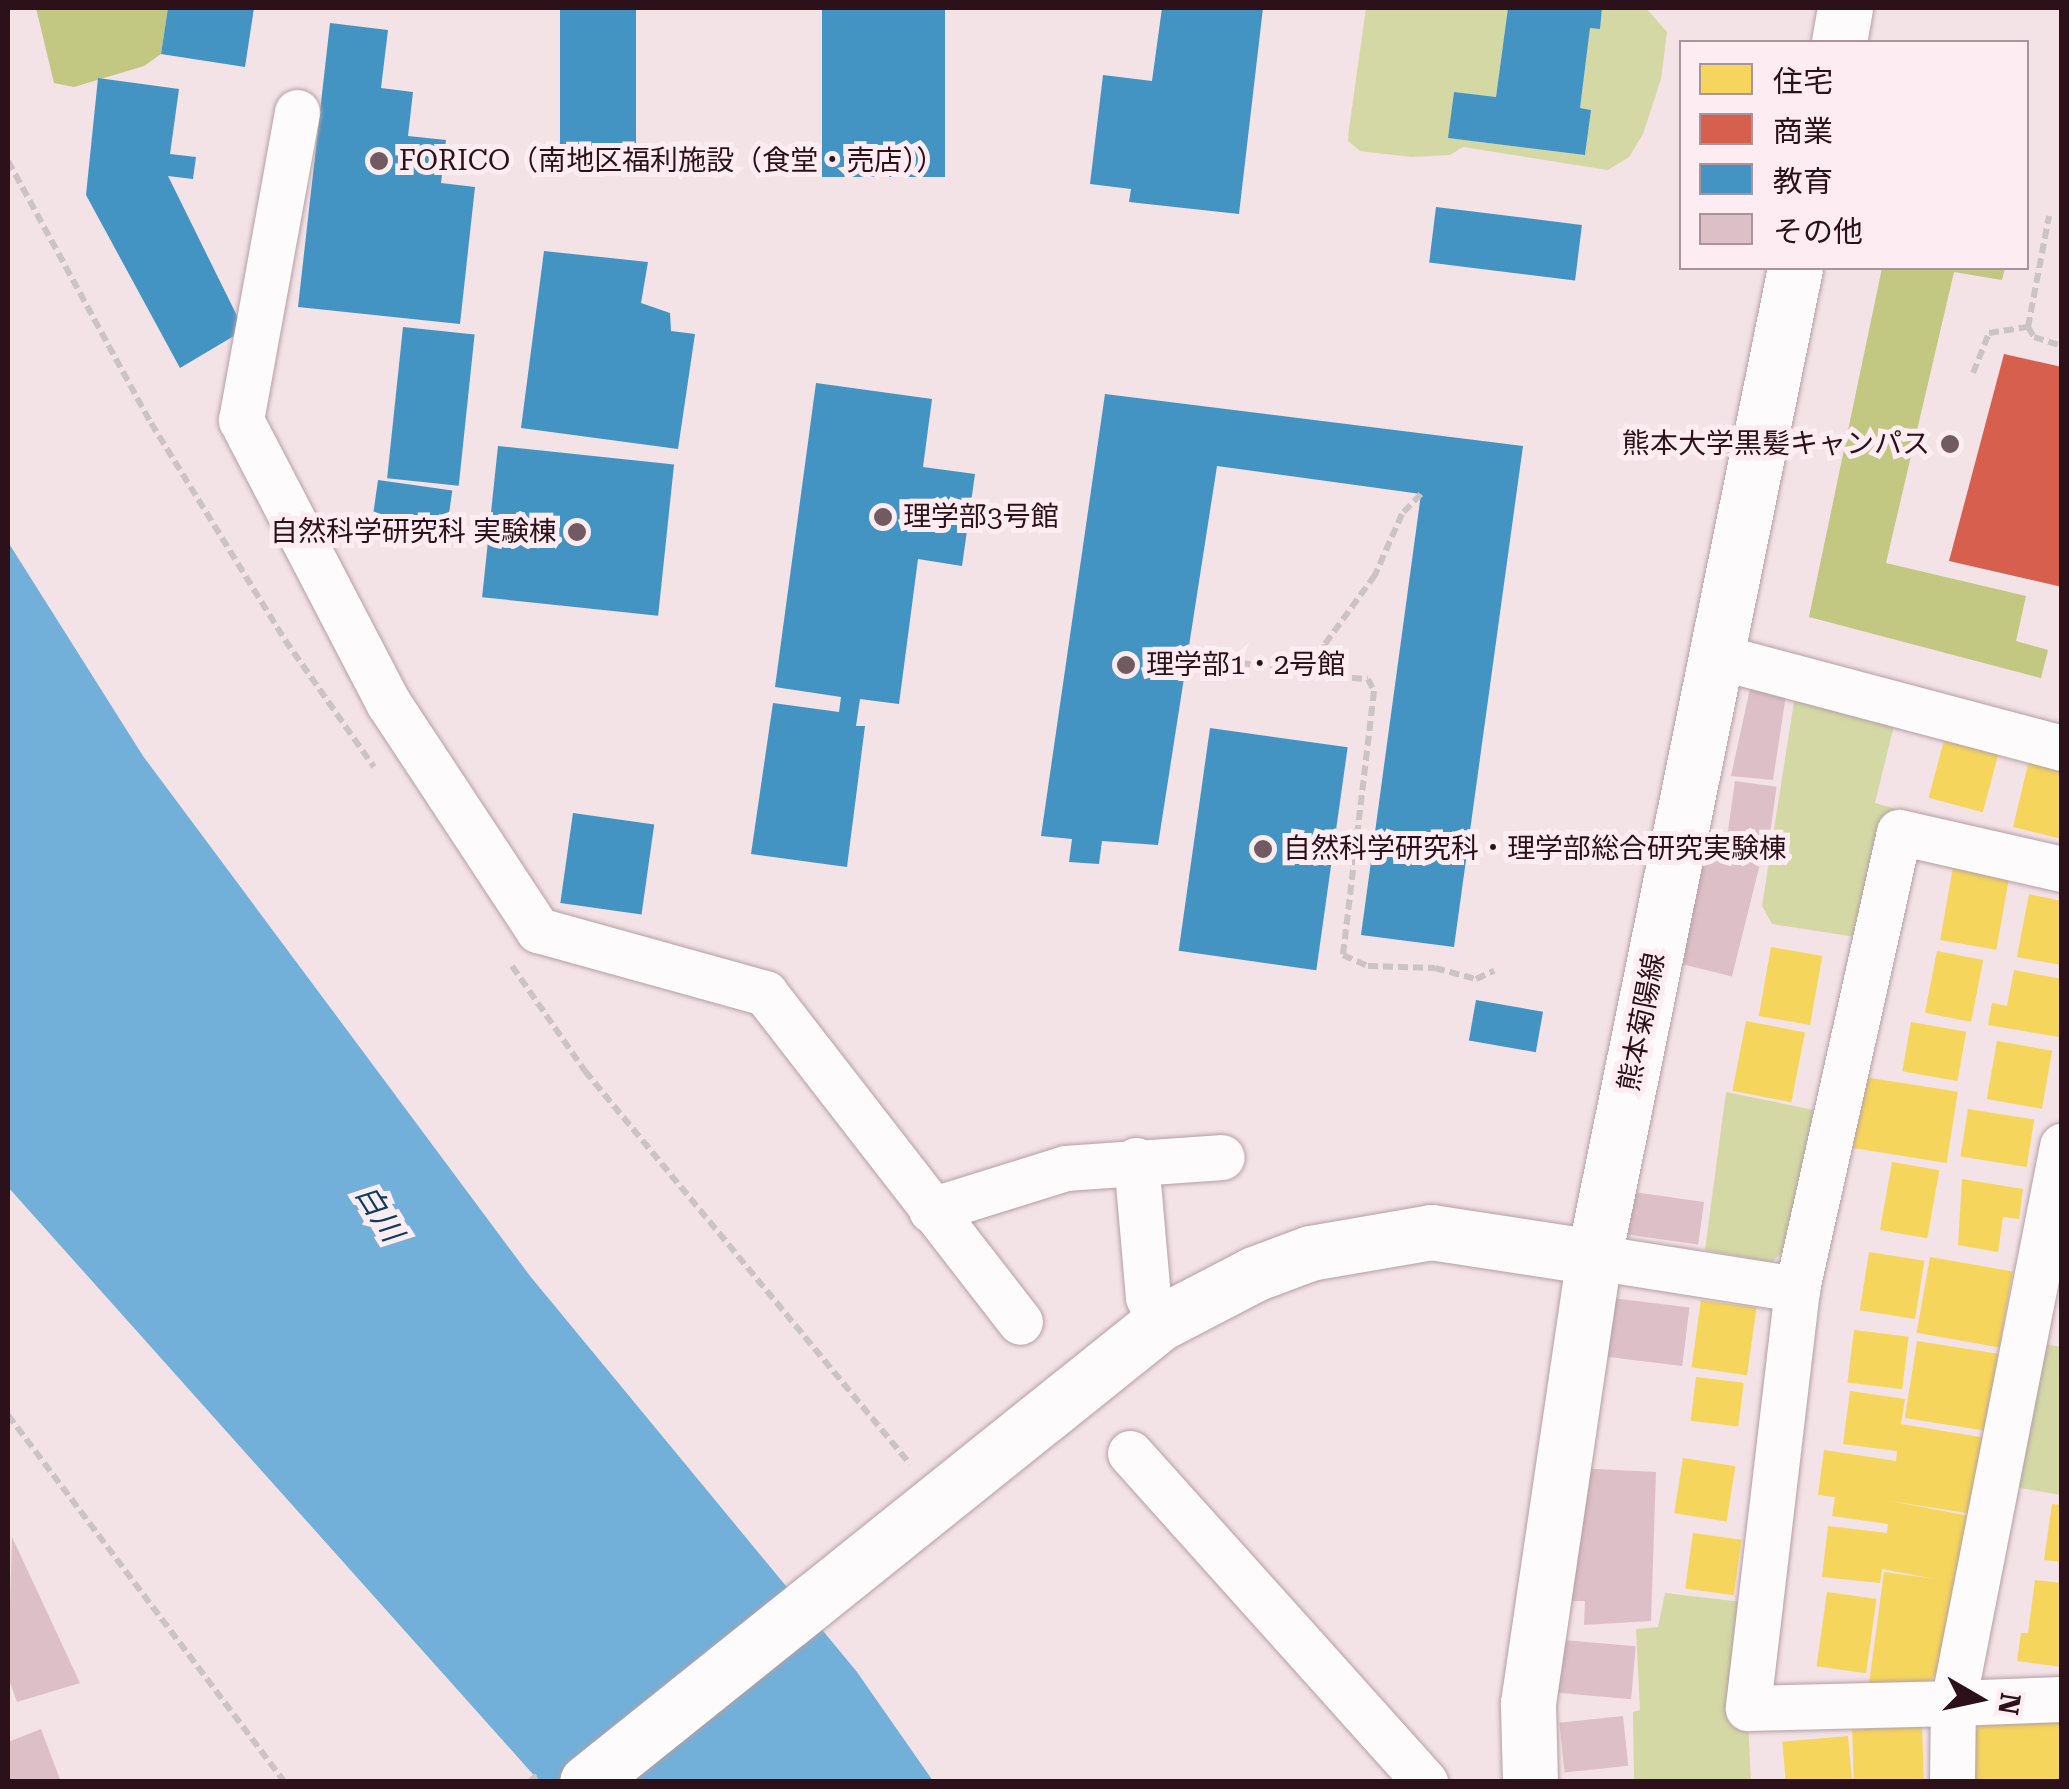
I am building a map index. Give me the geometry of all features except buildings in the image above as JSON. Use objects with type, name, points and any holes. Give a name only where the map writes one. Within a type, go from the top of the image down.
[{"type":"main road","points":[[1839,40],[1845,8]]},
{"type":"main road","name":"熊本菊陽線","points":[[1530,1782],[1528,1704],[1594,1258],[1796,270]]},
{"type":"main road","points":[[587,1782],[897,1537],[1160,1322],[1254,1274],[1374,1239],[1431,1232],[1594,1258]]},
{"type":"street","points":[[297,112],[241,420],[388,704],[538,930],[765,993],[1020,1322]]},
{"type":"street","points":[[1716,656],[2062,748]]},
{"type":"street","points":[[2062,868],[1899,832],[1797,1289],[1748,1708],[2062,1699]]},
{"type":"street","points":[[1952,1782],[1953,1703],[2062,1146]]},
{"type":"street","points":[[931,1210],[1066,1168],[1136,1160],[1222,1157]]},
{"type":"street","points":[[1136,1160],[1148,1297],[1160,1322]]},
{"type":"street","points":[[1594,1258],[1797,1289]]},
{"type":"street","points":[[1130,1453],[1425,1782]]},
{"type":"path","points":[[2050,216],[2028,327],[2034,337],[2062,346]]},
{"type":"path","points":[[1972,373],[1989,333],[2028,327]]},
{"type":"path","points":[[1322,676],[1325,644],[1420,494]]},
{"type":"path","points":[[1211,658],[1322,676],[1368,679],[1374,691],[1342,955],[1368,966],[1435,968],[1476,979],[1494,971]]},
{"type":"path","points":[[8,1415],[285,1782]]},
{"type":"green space","points":[[36,8],[168,8],[161,54],[144,66],[74,87],[54,83]]},
{"type":"green space","points":[[1366,8],[1508,8],[1496,97],[1454,92],[1449,138],[1585,155],[1591,110],[1580,108],[1590,28],[1600,28],[1602,8],[1646,8],[1667,32],[1661,79],[1643,134],[1629,157],[1608,170],[1463,147],[1450,155],[1412,157],[1360,151],[1348,141]]},
{"type":"green space","points":[[1882,270],[2004,270],[2002,280],[1954,272],[1886,563],[2026,596],[2016,641],[2048,650],[2041,678],[1809,617]]},
{"type":"green space","points":[[1796,689],[1896,717],[1875,803],[1900,810],[1856,937],[1772,924],[1762,906]]},
{"type":"green space","points":[[1726,1092],[1814,1110],[1785,1250],[1772,1262],[1705,1250]]},
{"type":"green space","points":[[2039,1343],[2061,1347],[2061,1495],[2015,1487]]},
{"type":"green space","points":[[1665,1593],[1742,1602],[1751,1781],[1634,1781],[1633,1712],[1640,1710],[1636,1629],[1658,1627]]},
{"type":"water","name":"白川","points":[[8,542],[143,756],[530,1276],[857,1672],[933,1781],[539,1781],[8,1187]]},
{"type":"place","name":"FORICO（南地区福利施設（食堂・売店））","points":[[379,161]]},
{"type":"place","name":"熊本大学黒髪キャンパス","points":[[1950,444]]},
{"type":"place","name":"理学部3号館","points":[[883,517]]},
{"type":"place","name":"自然科学研究科 実験棟","points":[[577,532]]},
{"type":"place","name":"理学部1・2号館","points":[[1126,665]]},
{"type":"place","name":"自然科学研究科・理学部総合研究実験棟","points":[[1263,849]]}]
